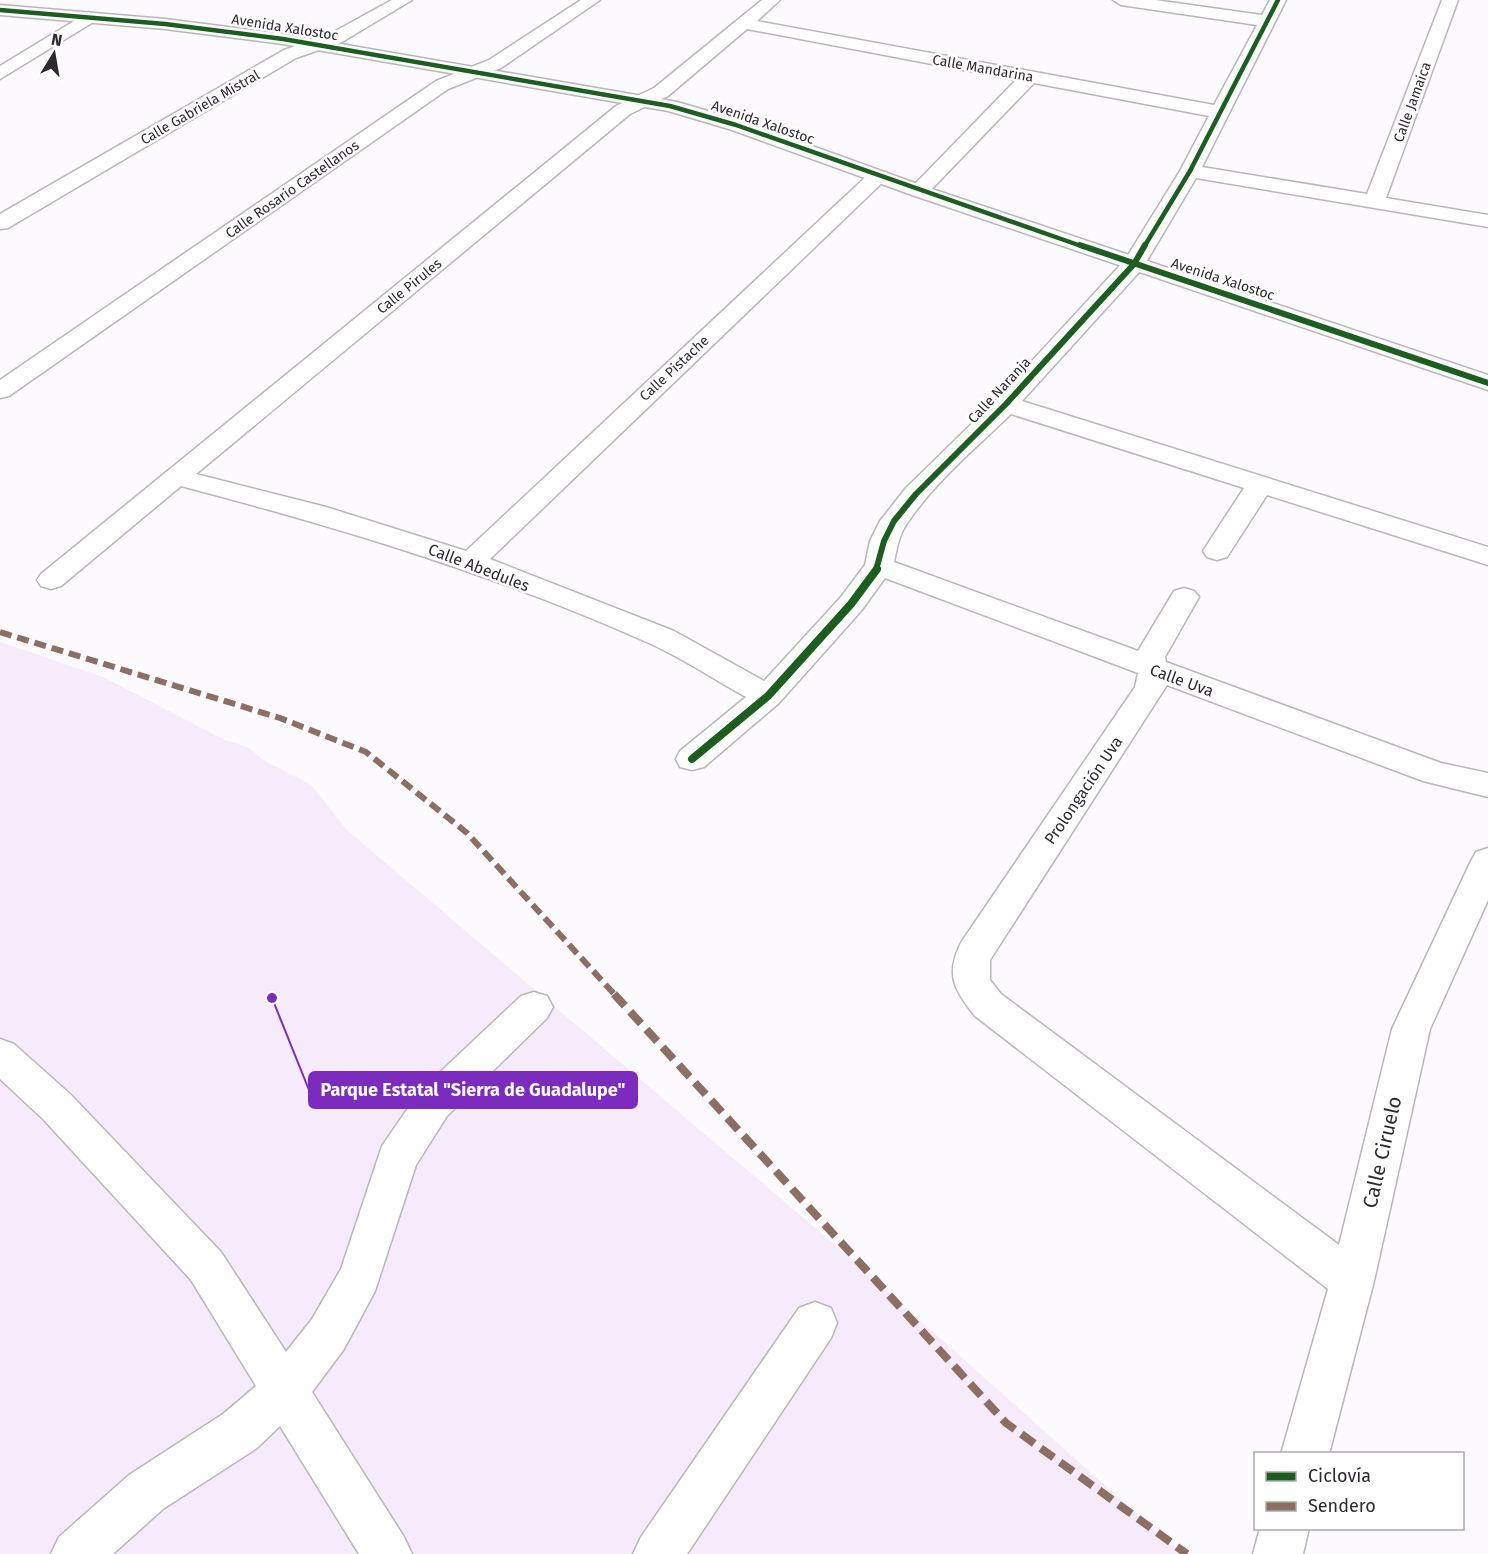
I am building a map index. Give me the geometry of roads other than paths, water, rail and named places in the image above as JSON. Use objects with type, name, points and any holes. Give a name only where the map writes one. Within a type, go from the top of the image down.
[{"type":"street","name":"Calle Gabriela Mistral","points":[[0,223],[290,54],[336,38],[404,0]]},
{"type":"street","name":"Calle Rosario Castellanos","points":[[0,391],[442,85],[495,64],[592,0]]},
{"type":"street","name":"Calle Pirules","points":[[51,580],[623,110],[661,92],[772,0]]},
{"type":"street","points":[[1121,0],[1266,21]]},
{"type":"street","name":"Calle Naranja","points":[[692,759],[768,696],[851,604],[879,566],[884,541],[894,521],[916,494],[1006,404],[1134,264],[1190,171],[1278,0]]},
{"type":"street","name":"Calle Jamaica","points":[[1374,203],[1450,0]]},
{"type":"street","name":"Avenida Xalostoc","points":[[0,10],[89,17],[316,45],[642,101],[736,125],[919,191],[1488,383]]},
{"type":"street","points":[[0,74],[89,17]]},
{"type":"street","name":"Calle Mandarina","points":[[745,24],[1220,112]]},
{"type":"street","points":[[919,191],[1030,76]]},
{"type":"street","points":[[1190,171],[1488,221]]},
{"type":"street","name":"Calle Pistache","points":[[471,562],[878,176]]},
{"type":"street","name":"Calle Naranja","points":[[1006,404],[1259,486],[1488,556]]},
{"type":"street","name":"Calle Abedules","points":[[176,477],[327,516],[471,562],[663,638],[768,696]]},
{"type":"street","points":[[1217,551],[1259,486]]},
{"type":"street","name":"Calle Uva","points":[[879,566],[1435,773],[1488,785]]},
{"type":"street","name":"Prolongación Uva","points":[[1184,597],[1155,645],[1150,668],[1154,679],[1150,689],[975,951],[969,966],[970,979],[988,1005],[1352,1281]]},
{"type":"street","name":"Calle Ciruelo","points":[[1306,1452],[1352,1281],[1411,1029],[1488,861]]},
{"type":"street","points":[[76,1554],[147,1492],[240,1431],[284,1392],[328,1334],[360,1277],[397,1159],[433,1104],[534,1007]]},
{"type":"street","points":[[0,1055],[57,1107],[206,1266],[387,1554]]},
{"type":"street","points":[[658,1554],[815,1323]]},
{"type":"street","points":[[1278,1554],[1284,1530]]},
{"type":"place","name":"Parque Estatal \"Sierra de Guadalupe\"","points":[[272,998]]}]
